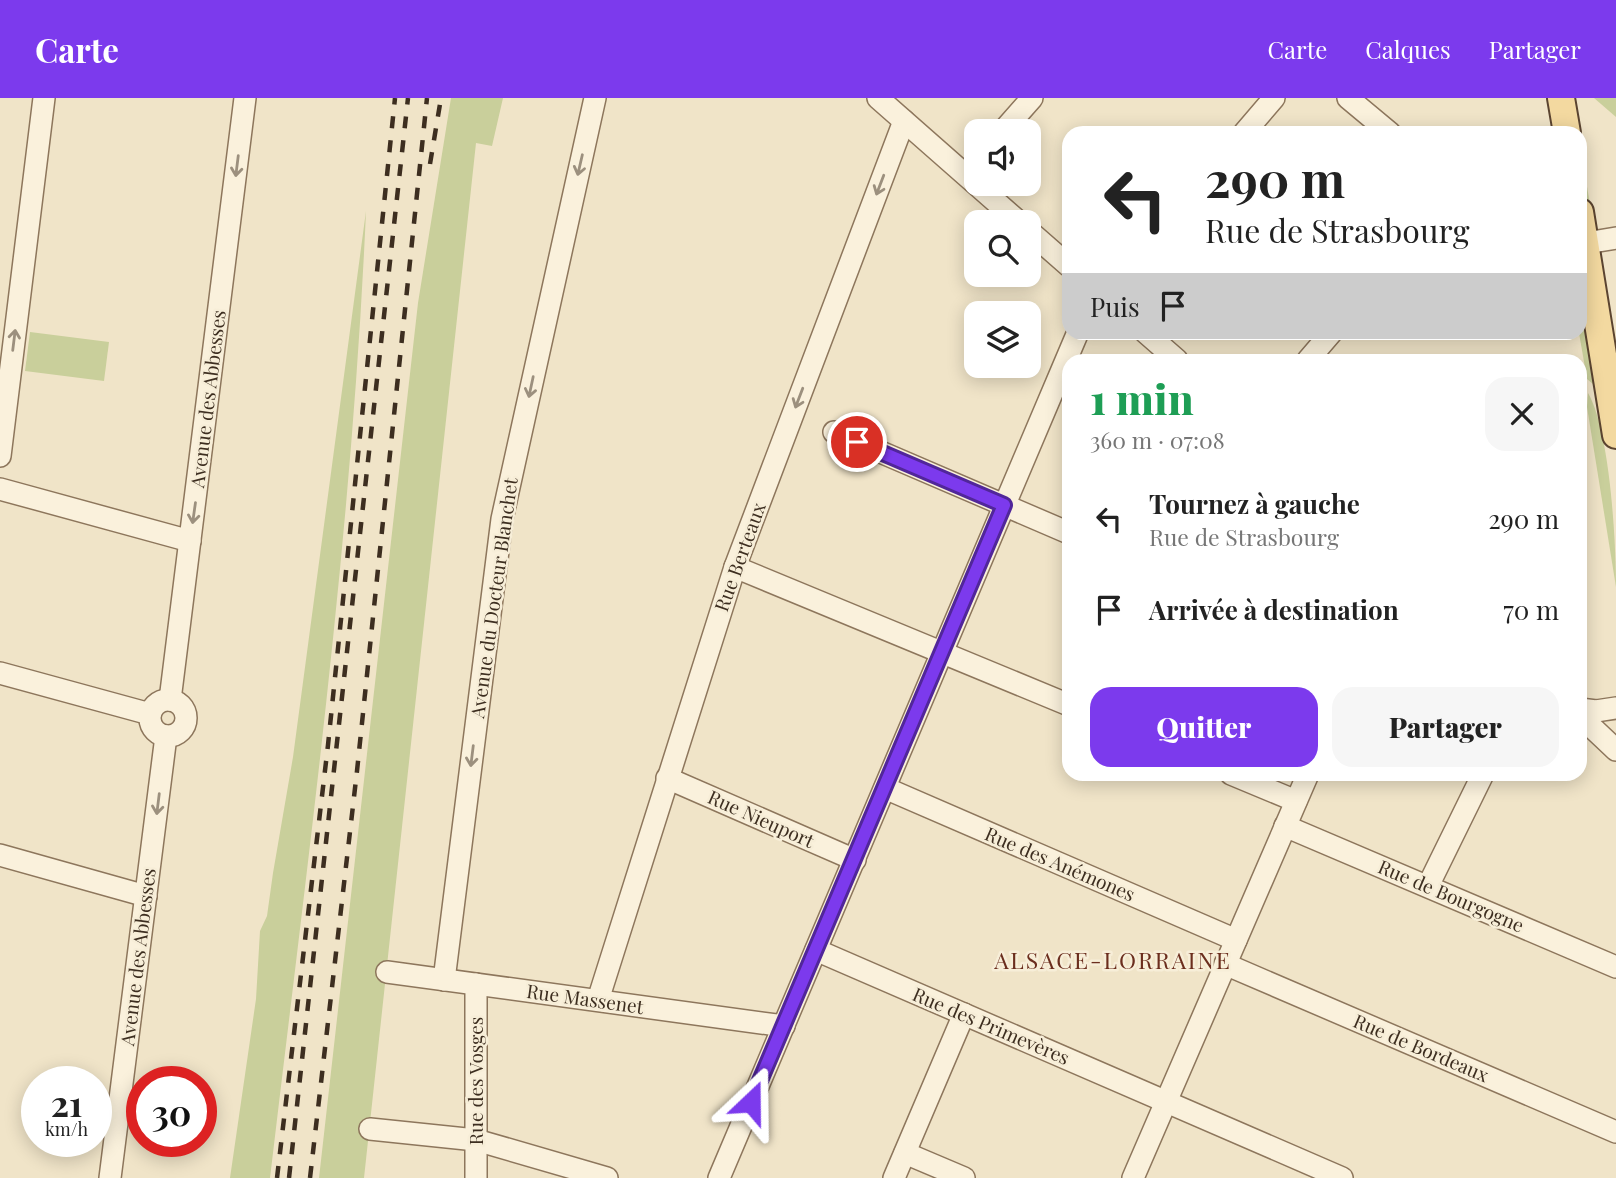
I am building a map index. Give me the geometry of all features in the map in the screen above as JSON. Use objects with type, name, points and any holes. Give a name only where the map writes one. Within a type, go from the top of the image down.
[{"type":"main road","points":[[1549,98],[1553,126]]},
{"type":"main road","points":[[1561,98],[1566,126]]},
{"type":"main road","points":[[1587,268],[1616,435]]},
{"type":"main road","points":[[1587,313],[1599,341]]},
{"type":"street","points":[[0,456],[44,98]]},
{"type":"street","name":"Avenue des Abbesses","points":[[170,700],[245,98]]},
{"type":"street","name":"Avenue du Docteur Blanchet","points":[[444,980],[502,519],[595,98]]},
{"type":"street","points":[[878,98],[904,121],[964,163]]},
{"type":"street","points":[[1014,119],[1032,98]]},
{"type":"street","points":[[1250,126],[1274,98]]},
{"type":"street","points":[[1348,98],[1382,126]]},
{"type":"street","name":"Rue Berteaux","points":[[598,1000],[735,567],[904,121]]},
{"type":"street","points":[[996,196],[1009,210]]},
{"type":"street","points":[[1587,242],[1616,238]]},
{"type":"street","points":[[1041,242],[1062,260]]},
{"type":"street","points":[[1154,340],[1170,354]]},
{"type":"street","points":[[1313,354],[1325,340]]},
{"type":"street","points":[[719,1178],[1062,371]]},
{"type":"street","points":[[834,432],[1062,530]]},
{"type":"street","points":[[0,489],[190,541]]},
{"type":"street","points":[[735,567],[1062,702]]},
{"type":"street","points":[[0,673],[150,714]]},
{"type":"street","points":[[170,700],[184,709],[187,721],[177,735],[166,736],[153,729],[150,714],[158,703],[170,700]]},
{"type":"street","points":[[1587,710],[1616,708]]},
{"type":"street","points":[[1614,748],[1611,733],[1616,718]]},
{"type":"street","points":[[1587,723],[1614,748]]},
{"type":"street","name":"Avenue des Abbesses","points":[[110,1178],[166,736]]},
{"type":"street","name":"Rue Nieuport","points":[[667,778],[855,860]]},
{"type":"street","points":[[1248,781],[1296,801]]},
{"type":"street","points":[[1133,1178],[1305,781]]},
{"type":"street","points":[[1428,886],[1480,781]]},
{"type":"street","name":"Rue des Anémones","points":[[885,788],[1236,940]]},
{"type":"street","name":"Rue de Bourgogne","points":[[1285,826],[1616,967]]},
{"type":"street","points":[[0,855],[146,897]]},
{"type":"street","name":"Rue des Primevères","points":[[816,950],[1342,1178]]},
{"type":"street","name":"Rue de Bordeaux","points":[[1226,964],[1614,1127]]},
{"type":"street","name":"Rue Massenet","points":[[387,972],[784,1026]]},
{"type":"street","name":"Rue des Vosges","points":[[476,984],[476,1178]]},
{"type":"street","points":[[894,1178],[964,1014]]},
{"type":"street","points":[[370,1129],[476,1140],[607,1178]]},
{"type":"street","points":[[905,1153],[964,1178]]},
{"type":"green space","points":[[451,98],[503,98],[492,146],[476,143],[364,1178],[319,1178],[418,303]]},
{"type":"green space","points":[[1594,98],[1616,98],[1616,117]]},
{"type":"green space","points":[[366,211],[350,453],[327,695],[270,1178],[230,1178],[256,999],[260,931],[267,916],[293,757]]},
{"type":"green space","points":[[1587,330],[1600,390],[1587,379],[1587,354],[1583,354],[1580,340],[1587,340]]},
{"type":"green space","points":[[30,332],[109,342],[104,381],[25,371]]},
{"type":"green space","points":[[1588,393],[1596,410],[1607,459],[1616,587],[1587,407]]},
{"type":"railway","points":[[277,1178],[328,745],[395,98]]},
{"type":"railway","points":[[289,1178],[408,98]]},
{"type":"railway","points":[[310,1178],[357,771],[427,98]]},
{"type":"railway","points":[[430,164],[441,98]]},
{"type":"district","name":"ALSACE-LORRAINE","points":[[1113,961]]},
{"type":"route","points":[[751,1102],[1004,505],[857,442]]}]
